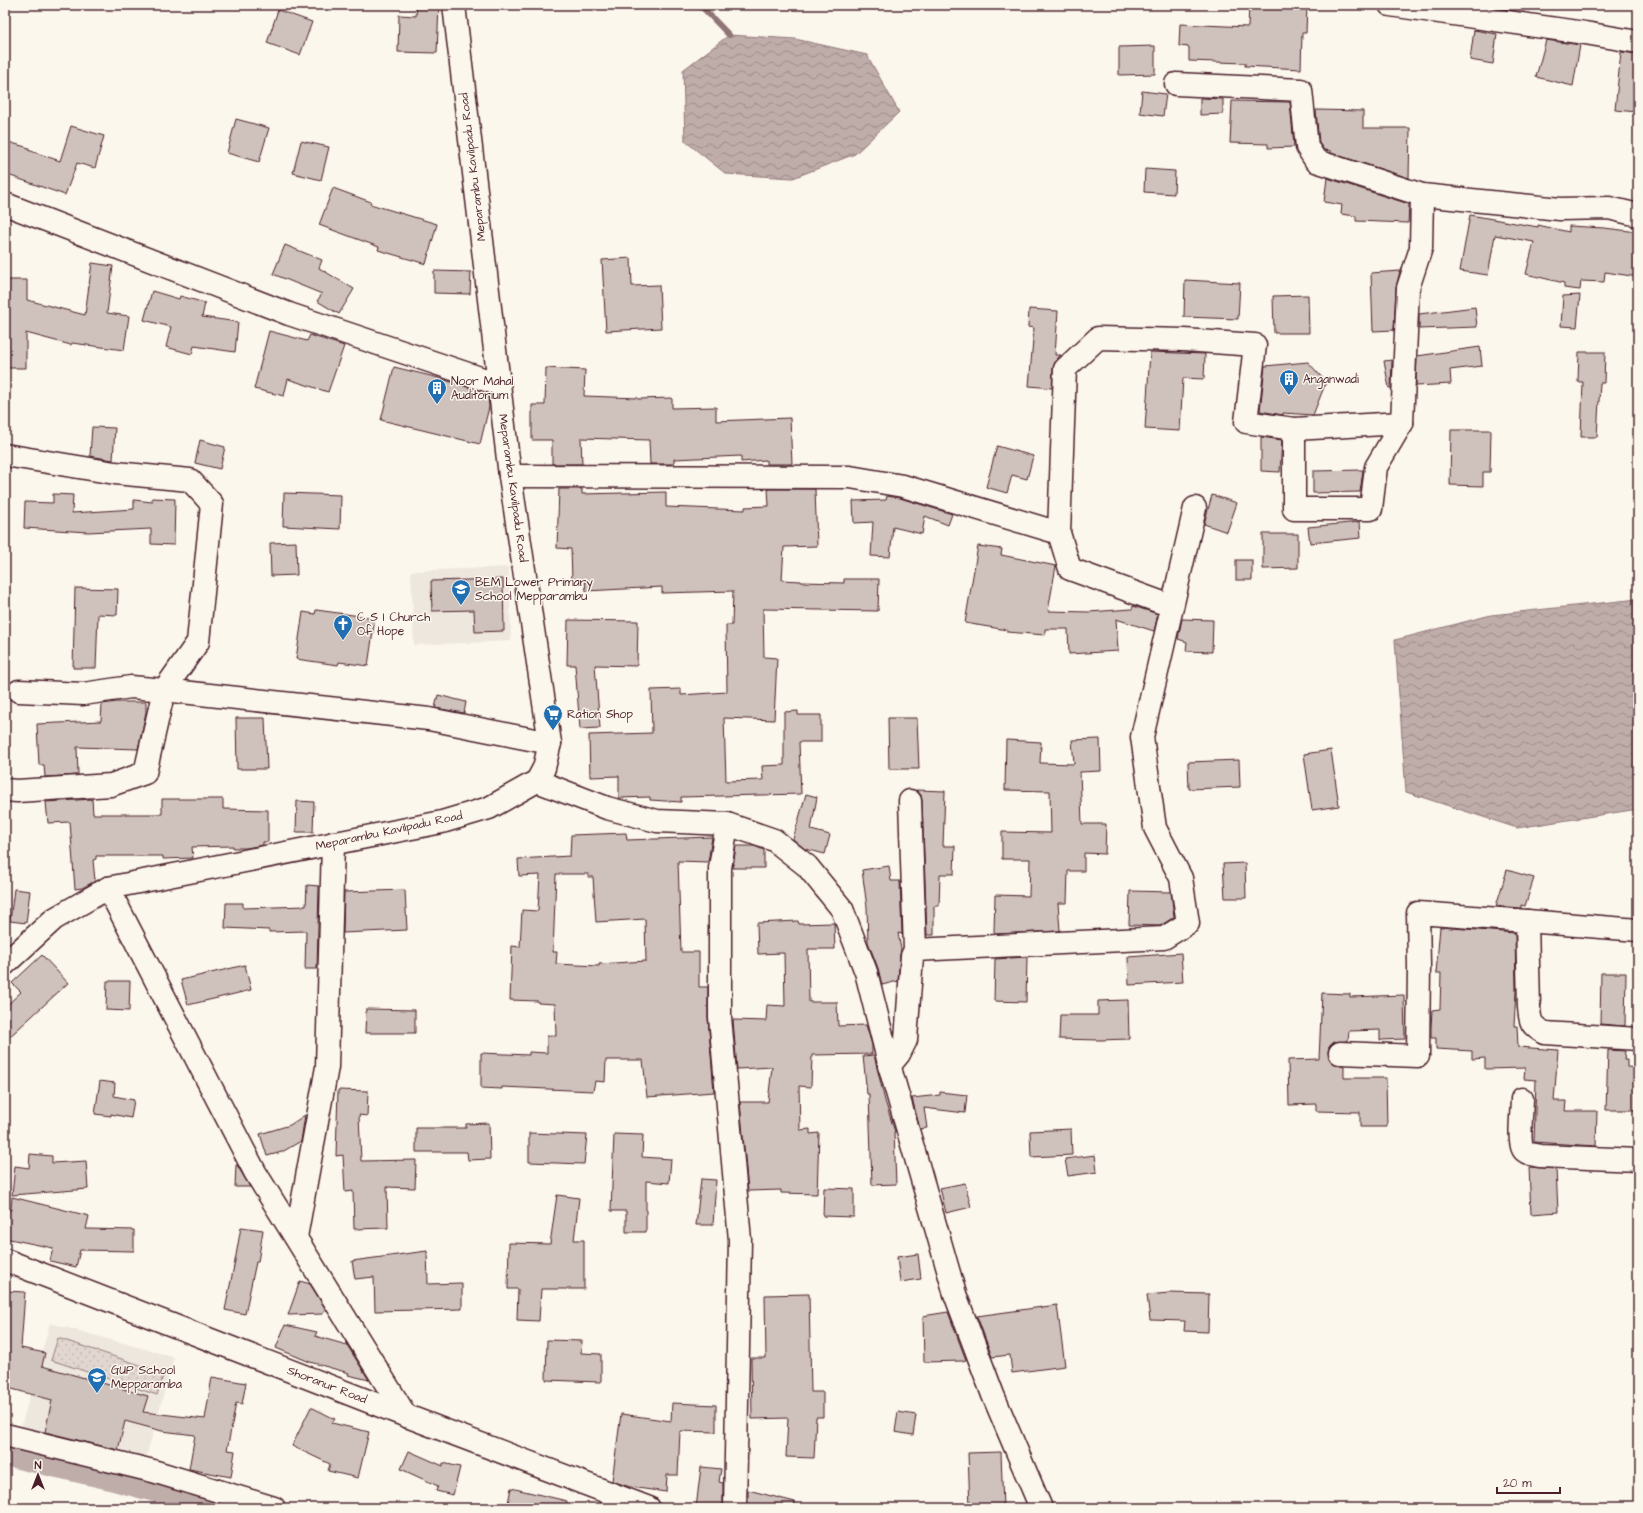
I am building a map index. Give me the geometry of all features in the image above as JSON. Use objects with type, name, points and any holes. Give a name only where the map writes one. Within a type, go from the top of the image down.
[{"type":"street","name":"Meparambu Kavilpadu Road","points":[[5,964],[54,919],[108,888],[442,822],[488,808],[537,781],[544,768],[550,743],[510,476],[498,384],[454,5]]},
{"type":"street","points":[[1390,5],[1585,32],[1638,42]]},
{"type":"street","points":[[1176,84],[1301,90],[1307,147],[1316,161],[1422,195],[1560,209],[1608,208],[1638,215]]},
{"type":"street","points":[[1294,429],[1294,509],[1371,509],[1376,467],[1402,424],[1408,288],[1421,248],[1422,195]]},
{"type":"street","points":[[5,204],[289,314],[498,384]]},
{"type":"street","points":[[1171,606],[1070,569],[1060,533],[1065,369],[1098,338],[1184,340],[1255,345],[1246,422],[1294,429],[1402,424]]},
{"type":"street","points":[[5,456],[115,473],[190,480],[212,504],[198,642],[164,690],[145,773],[111,785],[18,791],[5,790]]},
{"type":"street","points":[[510,476],[850,477],[904,486],[1060,533]]},
{"type":"street","points":[[916,950],[1164,938],[1188,923],[1181,878],[1155,828],[1142,737],[1171,606],[1195,508]]},
{"type":"street","points":[[18,691],[83,694],[131,687],[164,690],[429,719],[550,743]]},
{"type":"street","points":[[537,781],[607,808],[657,821],[727,824],[774,840],[807,866],[842,909],[866,972],[889,1066],[955,1294],[1040,1508]]},
{"type":"street","points":[[889,1066],[899,1054],[906,1040],[912,956],[916,950],[910,801]]},
{"type":"street","points":[[727,824],[720,868],[720,1017],[740,1240],[735,1508]]},
{"type":"street","points":[[296,1237],[327,1067],[332,843]]},
{"type":"street","points":[[108,888],[255,1172],[406,1416]]},
{"type":"street","points":[[1340,1053],[1418,1056],[1418,913],[1638,930]]},
{"type":"street","points":[[1528,921],[1529,1007],[1530,1021],[1533,1026],[1545,1034],[1638,1039]]},
{"type":"street","points":[[1522,1099],[1521,1141],[1523,1149],[1527,1152],[1540,1156],[1638,1160]]},
{"type":"street","name":"Shoranur Road","points":[[5,1260],[406,1416],[649,1508]]},
{"type":"street","points":[[5,1435],[153,1471],[274,1508]]},
{"type":"shaded area","name":"BEM Lower Primary School Mepparambu","points":[[509,567],[511,641],[414,645],[411,571]]},
{"type":"shaded area","name":"GUP School Mepparamba","points":[[50,1323],[174,1357],[144,1465],[20,1431]]},
{"type":"shaded area","points":[[58,1338],[164,1373],[157,1395],[51,1360]]},
{"type":"water","points":[[729,35],[795,39],[867,55],[899,112],[855,154],[793,178],[726,174],[685,141],[683,70]]},
{"type":"water","points":[[1638,599],[1638,809],[1517,828],[1406,792],[1395,640],[1491,615]]},
{"type":"building","points":[[417,5],[439,5],[437,53],[398,52],[399,15],[416,16]]},
{"type":"building","points":[[1249,5],[1307,5],[1306,33],[1302,33],[1301,69],[1245,66],[1245,63],[1189,61],[1189,47],[1179,46],[1180,24],[1248,27]]},
{"type":"building","points":[[278,10],[312,22],[300,55],[267,43]]},
{"type":"building","points":[[1474,30],[1497,34],[1493,64],[1470,60]]},
{"type":"building","points":[[1546,40],[1580,45],[1573,86],[1536,77]]},
{"type":"building","points":[[1155,46],[1155,74],[1119,75],[1119,47]]},
{"type":"building","points":[[1621,52],[1638,54],[1638,112],[1615,110]]},
{"type":"building","points":[[1142,91],[1166,94],[1163,116],[1140,113]]},
{"type":"building","points":[[1200,98],[1223,99],[1223,114],[1200,115]]},
{"type":"building","points":[[1232,101],[1290,102],[1294,147],[1268,148],[1268,144],[1230,143]]},
{"type":"building","points":[[1316,110],[1363,111],[1363,128],[1410,128],[1409,178],[1331,153],[1331,151],[1324,150],[1319,143]]},
{"type":"building","points":[[236,119],[269,128],[259,162],[227,153]]},
{"type":"building","points":[[71,126],[104,136],[95,168],[77,163],[65,195],[5,174],[5,141],[29,148],[28,150],[60,161]]},
{"type":"building","points":[[301,141],[329,147],[321,180],[293,173]]},
{"type":"building","points":[[1145,169],[1175,171],[1174,194],[1144,192]]},
{"type":"building","points":[[1327,178],[1409,204],[1408,223],[1356,221],[1356,216],[1341,214],[1342,205],[1324,202]]},
{"type":"building","points":[[333,188],[371,202],[370,204],[437,224],[426,264],[378,250],[379,247],[319,225]]},
{"type":"building","points":[[1470,215],[1538,227],[1538,225],[1569,232],[1569,226],[1638,232],[1638,277],[1605,272],[1604,282],[1581,281],[1580,290],[1564,288],[1564,283],[1526,274],[1534,242],[1495,235],[1488,275],[1460,271]]},
{"type":"building","points":[[285,245],[322,260],[319,268],[354,289],[339,314],[317,301],[322,294],[273,274]]},
{"type":"building","points":[[631,258],[632,286],[659,285],[661,328],[606,331],[602,260]]},
{"type":"building","points":[[92,263],[113,266],[107,313],[129,316],[124,350],[72,343],[71,345],[26,333],[26,368],[5,368],[5,280],[27,280],[27,300],[85,315]]},
{"type":"building","points":[[434,271],[471,272],[470,294],[434,293]]},
{"type":"building","points":[[1400,271],[1396,287],[1394,330],[1373,331],[1371,273]]},
{"type":"building","points":[[1185,280],[1240,283],[1238,319],[1184,317]]},
{"type":"building","points":[[152,291],[179,299],[180,296],[205,303],[202,317],[238,322],[235,352],[194,346],[192,354],[166,347],[171,327],[144,320]]},
{"type":"building","points":[[1308,295],[1309,333],[1274,333],[1273,296]]},
{"type":"building","points":[[1580,295],[1577,327],[1561,326],[1563,296]]},
{"type":"building","points":[[1475,307],[1477,327],[1419,329],[1419,314]]},
{"type":"building","points":[[1029,309],[1058,311],[1055,355],[1061,355],[1056,360],[1053,368],[1052,388],[1029,386],[1034,328],[1028,327]]},
{"type":"building","points":[[269,331],[307,341],[310,335],[344,346],[328,392],[288,379],[284,396],[254,389]]},
{"type":"building","points":[[1480,347],[1482,366],[1450,370],[1451,384],[1416,386],[1417,356]]},
{"type":"building","points":[[1150,352],[1205,354],[1204,379],[1183,378],[1180,431],[1145,429]]},
{"type":"building","points":[[1579,352],[1605,352],[1604,383],[1600,383],[1597,437],[1581,437],[1583,382],[1578,382]]},
{"type":"building","points":[[1392,360],[1391,388],[1389,388],[1384,361]]},
{"type":"building","name":"Anganwadi","points":[[1308,362],[1326,382],[1313,415],[1283,413],[1283,415],[1260,411],[1265,366]]},
{"type":"building","name":"Noor Mahal Auditorium","points":[[394,367],[439,378],[488,394],[489,407],[480,444],[381,420]]},
{"type":"building","points":[[546,368],[585,370],[584,396],[638,399],[672,398],[672,408],[716,407],[716,421],[790,418],[792,464],[766,464],[766,460],[741,462],[741,456],[674,459],[674,464],[650,464],[649,440],[581,438],[582,464],[552,464],[552,440],[532,440],[532,405],[545,405]]},
{"type":"building","points":[[92,427],[115,428],[113,460],[90,456]]},
{"type":"building","points":[[1451,430],[1491,430],[1490,472],[1483,472],[1483,486],[1450,485]]},
{"type":"building","points":[[1261,437],[1282,440],[1280,472],[1261,471]]},
{"type":"building","points":[[200,440],[225,447],[220,469],[195,463]]},
{"type":"building","points":[[997,446],[1033,456],[1027,479],[1012,475],[1007,493],[986,487]]},
{"type":"building","points":[[1363,470],[1360,492],[1313,493],[1313,471]]},
{"type":"building","points":[[559,489],[582,489],[582,494],[666,492],[666,507],[745,510],[745,507],[769,506],[768,489],[815,489],[817,546],[784,547],[782,580],[844,583],[844,579],[879,579],[878,611],[763,609],[764,657],[777,658],[774,720],[724,718],[726,781],[763,780],[762,766],[784,765],[784,712],[798,711],[798,715],[821,715],[821,742],[799,742],[801,794],[681,797],[681,802],[650,800],[650,797],[619,798],[619,776],[590,777],[589,735],[652,733],[651,690],[681,689],[681,695],[727,692],[726,625],[732,625],[733,591],[662,593],[662,587],[586,591],[585,579],[572,580],[571,549],[557,548]]},
{"type":"building","points":[[284,493],[341,495],[340,529],[283,526]]},
{"type":"building","points":[[53,494],[73,495],[72,513],[134,509],[134,500],[152,502],[152,498],[175,499],[174,545],[151,544],[151,529],[88,532],[24,528],[25,502],[53,503]]},
{"type":"building","points":[[1212,495],[1237,503],[1227,532],[1204,524]]},
{"type":"building","points":[[887,496],[900,498],[952,514],[948,525],[925,516],[922,534],[893,527],[890,557],[871,556],[873,522],[854,523],[853,501],[886,500]]},
{"type":"building","points":[[1360,522],[1361,538],[1310,543],[1308,527]]},
{"type":"building","points":[[1263,534],[1298,534],[1298,568],[1263,569]]},
{"type":"building","points":[[296,542],[297,575],[271,576],[270,543]]},
{"type":"building","points":[[978,546],[1002,549],[1001,555],[1056,566],[1048,611],[1089,612],[1132,609],[1133,606],[1158,614],[1154,631],[1116,619],[1118,651],[1069,654],[1068,629],[1045,629],[1045,635],[1007,632],[1007,630],[965,623]]},
{"type":"building","points":[[1236,560],[1252,560],[1252,580],[1236,580]]},
{"type":"building","points":[[503,579],[504,631],[475,632],[474,610],[432,611],[431,581]]},
{"type":"building","points":[[75,588],[118,589],[117,615],[98,614],[96,668],[73,668]]},
{"type":"building","points":[[316,610],[375,618],[368,666],[339,662],[338,665],[296,659],[303,612],[315,614]]},
{"type":"building","points":[[1182,619],[1213,620],[1212,652],[1186,651],[1187,642],[1178,639]]},
{"type":"building","points":[[568,620],[638,621],[637,666],[595,665],[600,728],[580,729],[575,665],[567,665]]},
{"type":"building","points":[[438,695],[466,702],[464,713],[435,708]]},
{"type":"building","points":[[117,702],[146,702],[146,712],[138,749],[77,747],[78,775],[45,777],[44,765],[39,765],[37,724],[101,721],[102,704]]},
{"type":"building","points":[[236,718],[265,718],[267,769],[237,769]]},
{"type":"building","points":[[888,718],[917,718],[919,769],[889,769]]},
{"type":"building","points":[[1100,739],[1101,771],[1080,772],[1082,824],[1106,824],[1105,854],[1084,853],[1084,871],[1068,871],[1067,903],[1058,903],[1060,931],[995,934],[995,895],[1029,896],[1030,859],[1002,859],[1002,832],[1051,833],[1050,791],[1005,790],[1006,740],[1041,742],[1040,763],[1074,764],[1072,740]]},
{"type":"building","points":[[1331,750],[1339,806],[1312,810],[1304,754]]},
{"type":"building","points":[[1239,760],[1240,787],[1189,789],[1188,762]]},
{"type":"building","points":[[916,790],[945,791],[943,846],[955,846],[954,874],[940,874],[939,906],[934,906],[934,935],[927,935],[922,801],[921,795]]},
{"type":"building","points":[[806,794],[817,797],[811,830],[830,835],[825,854],[805,849],[793,839]]},
{"type":"building","points":[[92,799],[93,814],[162,814],[162,799],[223,799],[223,809],[268,810],[268,842],[263,842],[263,845],[246,848],[233,848],[233,846],[192,847],[193,858],[163,859],[163,856],[96,856],[96,859],[93,860],[95,881],[82,888],[75,889],[70,822],[48,823],[46,802]]},
{"type":"building","points":[[297,801],[314,802],[313,832],[296,832]]},
{"type":"building","points":[[626,833],[627,840],[712,837],[708,862],[678,861],[681,952],[699,952],[699,987],[708,987],[708,1018],[714,1092],[647,1097],[643,1060],[606,1060],[605,1082],[595,1081],[593,1091],[502,1087],[502,1089],[481,1088],[481,1053],[529,1055],[529,1052],[547,1053],[547,1036],[556,1036],[555,1004],[538,1003],[538,1001],[510,1000],[512,946],[520,947],[522,910],[538,911],[540,875],[519,876],[518,859],[570,856],[571,835]],"holes":[[[556,874],[588,874],[588,877],[593,877],[596,922],[645,919],[646,961],[599,964],[599,966],[556,964],[557,952],[553,952]]]},
{"type":"building","points":[[736,846],[754,846],[764,850],[764,868],[733,868]]},
{"type":"building","points":[[1245,863],[1246,898],[1225,898],[1223,864]]},
{"type":"building","points":[[889,866],[891,881],[900,881],[902,934],[898,933],[901,949],[898,981],[882,985],[878,968],[868,942],[867,907],[862,870]]},
{"type":"building","points":[[1507,870],[1534,878],[1525,906],[1521,905],[1521,908],[1496,906]]},
{"type":"building","points":[[307,885],[319,886],[317,969],[305,969],[306,931],[269,932],[269,930],[225,928],[226,903],[243,903],[243,908],[306,906]]},
{"type":"building","points":[[14,889],[30,891],[26,923],[10,921]]},
{"type":"building","points":[[405,890],[407,930],[343,933],[344,892]]},
{"type":"building","points":[[1130,891],[1171,892],[1174,917],[1160,926],[1129,925]]},
{"type":"building","points":[[798,921],[799,924],[834,923],[835,949],[808,949],[809,1002],[837,1002],[838,1026],[866,1025],[872,1045],[872,1054],[812,1055],[811,1087],[799,1086],[800,1130],[810,1129],[810,1134],[819,1133],[817,1194],[781,1193],[781,1190],[748,1191],[740,1102],[768,1102],[772,1067],[737,1069],[733,1020],[766,1021],[767,1005],[785,1006],[784,953],[758,954],[757,923]]},
{"type":"building","points":[[1440,927],[1515,933],[1516,991],[1514,1026],[1517,1026],[1518,1047],[1558,1050],[1554,1101],[1566,1101],[1565,1111],[1597,1111],[1596,1146],[1534,1142],[1536,1080],[1524,1079],[1525,1068],[1485,1069],[1485,1058],[1472,1059],[1472,1051],[1436,1049],[1436,1038],[1431,1038],[1431,1028],[1432,1010],[1440,1009],[1441,973],[1436,973]]},
{"type":"building","points":[[1181,953],[1183,982],[1129,985],[1128,957]]},
{"type":"building","points":[[42,955],[68,983],[5,1041],[5,1007],[21,992],[12,983]]},
{"type":"building","points":[[1027,957],[1026,1002],[994,1001],[995,959]]},
{"type":"building","points":[[245,965],[251,990],[188,1005],[181,980]]},
{"type":"building","points":[[1601,973],[1626,973],[1625,1026],[1600,1024]]},
{"type":"building","points":[[107,981],[130,981],[129,1011],[106,1010]]},
{"type":"building","points":[[1322,993],[1350,994],[1350,997],[1404,995],[1405,1039],[1380,1040],[1380,1030],[1349,1031],[1348,1041],[1334,1042],[1329,1047],[1328,1052],[1329,1058],[1333,1063],[1344,1066],[1344,1078],[1386,1078],[1387,1127],[1360,1127],[1360,1112],[1316,1111],[1316,1104],[1289,1105],[1288,1060],[1319,1059]]},
{"type":"building","points":[[1128,1000],[1129,1039],[1059,1039],[1060,1015],[1098,1015],[1098,1001]]},
{"type":"building","points":[[366,1009],[415,1010],[415,1033],[365,1033]]},
{"type":"building","points":[[1608,1050],[1625,1051],[1624,1060],[1627,1060],[1627,1067],[1638,1068],[1638,1110],[1606,1110]]},
{"type":"building","points":[[874,1055],[885,1101],[895,1132],[896,1184],[872,1185],[869,1094],[867,1094],[863,1056]]},
{"type":"building","points":[[100,1081],[115,1083],[114,1096],[134,1100],[131,1118],[111,1114],[111,1116],[95,1114]]},
{"type":"building","points":[[338,1090],[368,1091],[367,1116],[359,1115],[361,1161],[416,1160],[415,1188],[387,1187],[388,1228],[354,1229],[353,1191],[345,1192],[343,1155],[336,1156]]},
{"type":"building","points":[[940,1092],[967,1095],[965,1113],[924,1108],[927,1128],[920,1129],[912,1098],[940,1095]]},
{"type":"building","points":[[305,1115],[301,1141],[282,1152],[267,1156],[260,1134],[290,1125]]},
{"type":"building","points":[[489,1123],[490,1159],[468,1160],[467,1152],[416,1152],[416,1128],[466,1128],[466,1124]]},
{"type":"building","points":[[1071,1129],[1072,1155],[1031,1157],[1030,1131]]},
{"type":"building","points":[[529,1133],[587,1135],[584,1164],[529,1162]]},
{"type":"building","points":[[614,1134],[643,1135],[642,1157],[671,1159],[669,1183],[646,1181],[646,1232],[626,1232],[626,1211],[611,1211]]},
{"type":"building","points":[[30,1154],[52,1156],[52,1163],[86,1161],[88,1189],[12,1195],[15,1166],[29,1168]]},
{"type":"building","points":[[1095,1155],[1097,1172],[1068,1176],[1065,1159]]},
{"type":"building","points":[[237,1165],[250,1187],[235,1187]]},
{"type":"building","points":[[1529,1167],[1556,1169],[1558,1212],[1531,1214]]},
{"type":"building","points":[[701,1179],[716,1180],[713,1225],[696,1225]]},
{"type":"building","points":[[965,1183],[971,1207],[946,1213],[940,1188]]},
{"type":"building","points":[[824,1188],[854,1189],[854,1217],[823,1216]]},
{"type":"building","points":[[557,1195],[579,1198],[574,1240],[584,1240],[584,1289],[541,1289],[539,1321],[517,1320],[518,1289],[508,1289],[509,1243],[550,1244]]},
{"type":"building","points":[[12,1197],[89,1216],[86,1229],[134,1230],[134,1251],[80,1250],[76,1267],[50,1261],[53,1248],[5,1238],[5,1209],[11,1210]]},
{"type":"building","points":[[241,1227],[263,1230],[258,1262],[256,1262],[245,1314],[225,1310]]},
{"type":"building","points":[[427,1251],[428,1284],[462,1283],[462,1309],[375,1311],[374,1277],[355,1279],[352,1261]]},
{"type":"building","points":[[918,1254],[921,1279],[900,1282],[897,1257]]},
{"type":"building","points":[[300,1281],[310,1284],[325,1308],[323,1314],[288,1315]]},
{"type":"building","points":[[5,1291],[25,1292],[21,1348],[45,1353],[42,1366],[148,1396],[143,1412],[205,1419],[212,1377],[246,1383],[242,1404],[236,1403],[227,1450],[235,1451],[231,1477],[189,1469],[195,1435],[162,1431],[125,1421],[118,1450],[45,1432],[52,1400],[5,1387]]},
{"type":"building","points":[[1169,1293],[1209,1294],[1208,1332],[1184,1331],[1185,1321],[1150,1320],[1147,1295]]},
{"type":"building","points":[[809,1294],[811,1392],[823,1392],[823,1417],[816,1417],[814,1458],[786,1457],[788,1418],[752,1419],[751,1358],[766,1358],[765,1295]]},
{"type":"building","points":[[1057,1305],[1065,1366],[1012,1373],[1010,1355],[992,1357],[977,1316]]},
{"type":"building","points":[[948,1312],[966,1360],[924,1362],[923,1316]]},
{"type":"building","points":[[285,1325],[317,1332],[315,1336],[347,1345],[369,1380],[348,1375],[349,1373],[310,1362],[276,1348]]},
{"type":"building","points":[[547,1340],[582,1341],[581,1353],[601,1354],[601,1382],[546,1380]]},
{"type":"building","points":[[672,1403],[716,1405],[716,1432],[680,1431],[678,1475],[667,1475],[666,1492],[630,1487],[612,1481],[621,1414],[671,1421]]},
{"type":"building","points":[[311,1407],[335,1419],[332,1423],[369,1432],[358,1478],[328,1471],[330,1464],[292,1446]]},
{"type":"building","points":[[898,1412],[916,1415],[913,1435],[895,1432]]},
{"type":"building","points":[[409,1451],[443,1466],[443,1463],[460,1467],[453,1495],[436,1491],[438,1486],[401,1469]]},
{"type":"building","points":[[1001,1452],[1003,1508],[970,1508],[968,1453]]},
{"type":"building","points":[[701,1467],[721,1469],[719,1482],[723,1483],[723,1508],[696,1508]]},
{"type":"building","points":[[511,1488],[567,1501],[566,1508],[507,1508]]},
{"type":"building","points":[[748,1490],[795,1502],[794,1508],[748,1508]]},
{"type":"waterway","points":[[695,5],[703,8],[729,35]]},
{"type":"waterway","points":[[5,1455],[106,1478],[217,1508]]},
{"type":"place","name":"Anganwadi","points":[[1289,396]]},
{"type":"place","name":"Noor Mahal Auditorium","points":[[437,405]]},
{"type":"place","name":"BEM Lower Primary School Mepparambu","points":[[461,606]]},
{"type":"place","name":"C S I Church Of Hope","points":[[343,641]]},
{"type":"place","name":"Ration Shop","points":[[553,731]]},
{"type":"place","name":"GUP School Mepparamba","points":[[97,1394]]}]
